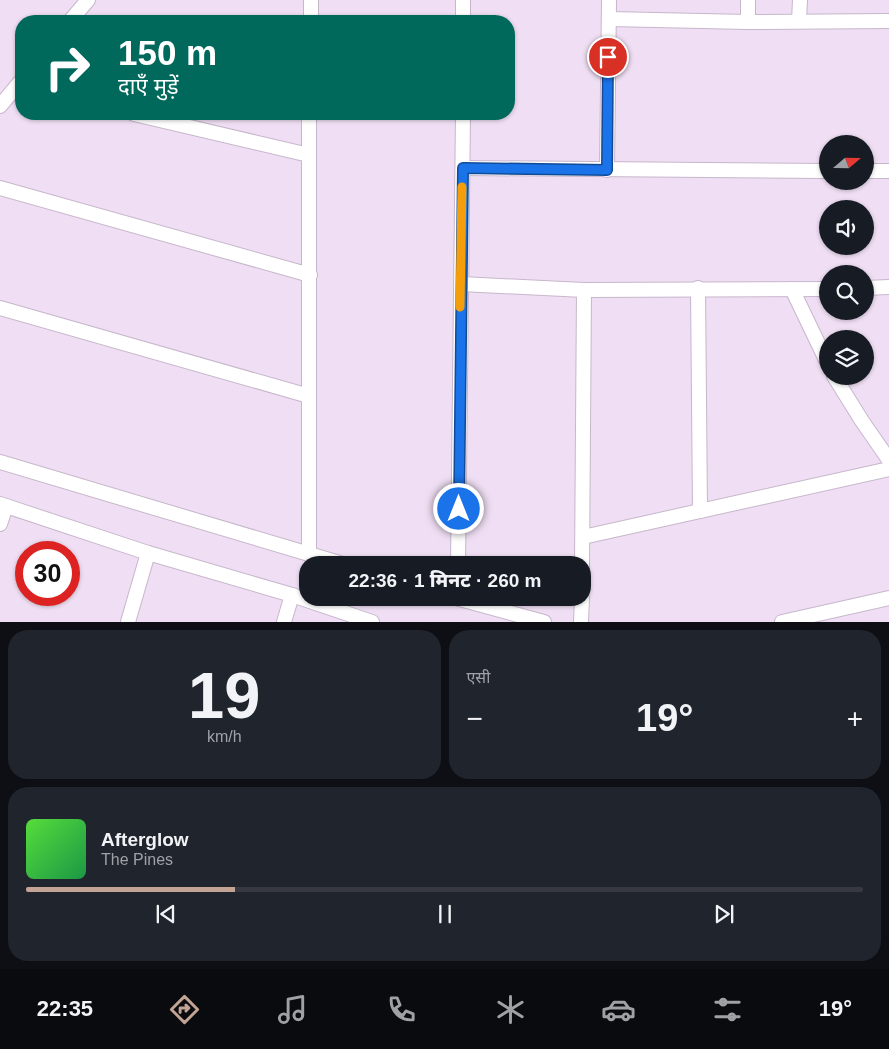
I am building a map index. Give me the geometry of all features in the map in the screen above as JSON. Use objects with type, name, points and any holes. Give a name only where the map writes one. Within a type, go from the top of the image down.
[{"type":"street","points":[[310,15],[311,0]]},
{"type":"street","points":[[463,0],[463,15]]},
{"type":"street","points":[[607,170],[609,0]]},
{"type":"street","points":[[748,0],[748,22]]},
{"type":"street","points":[[799,22],[800,0]]},
{"type":"street","points":[[74,15],[83,2]]},
{"type":"street","points":[[609,19],[748,22],[889,21]]},
{"type":"street","points":[[0,106],[15,90]]},
{"type":"street","points":[[160,120],[309,155]]},
{"type":"street","points":[[309,554],[310,120]]},
{"type":"street","points":[[458,556],[463,120]]},
{"type":"street","points":[[463,168],[819,171]]},
{"type":"street","points":[[874,171],[889,171]]},
{"type":"street","points":[[0,188],[310,275]]},
{"type":"street","points":[[460,284],[584,290],[819,288]]},
{"type":"street","points":[[698,288],[700,511]]},
{"type":"street","points":[[874,288],[889,288]]},
{"type":"street","points":[[792,289],[819,345]]},
{"type":"street","points":[[583,556],[584,290]]},
{"type":"street","points":[[0,308],[309,396]]},
{"type":"street","points":[[840,385],[889,460]]},
{"type":"street","points":[[0,462],[316,556]]},
{"type":"street","points":[[584,537],[889,470]]},
{"type":"street","points":[[0,524],[3,505],[148,553],[292,595],[372,622]]},
{"type":"street","points":[[128,622],[148,553]]},
{"type":"street","points":[[284,622],[292,595]]},
{"type":"street","points":[[782,622],[889,598]]},
{"type":"street","points":[[487,606],[544,622]]},
{"type":"street","points":[[581,622],[582,606]]},
{"type":"slow traffic","points":[[460,307],[462,187]]},
{"type":"route","points":[[459,509],[460,284],[463,168],[607,170],[608,57]]}]
